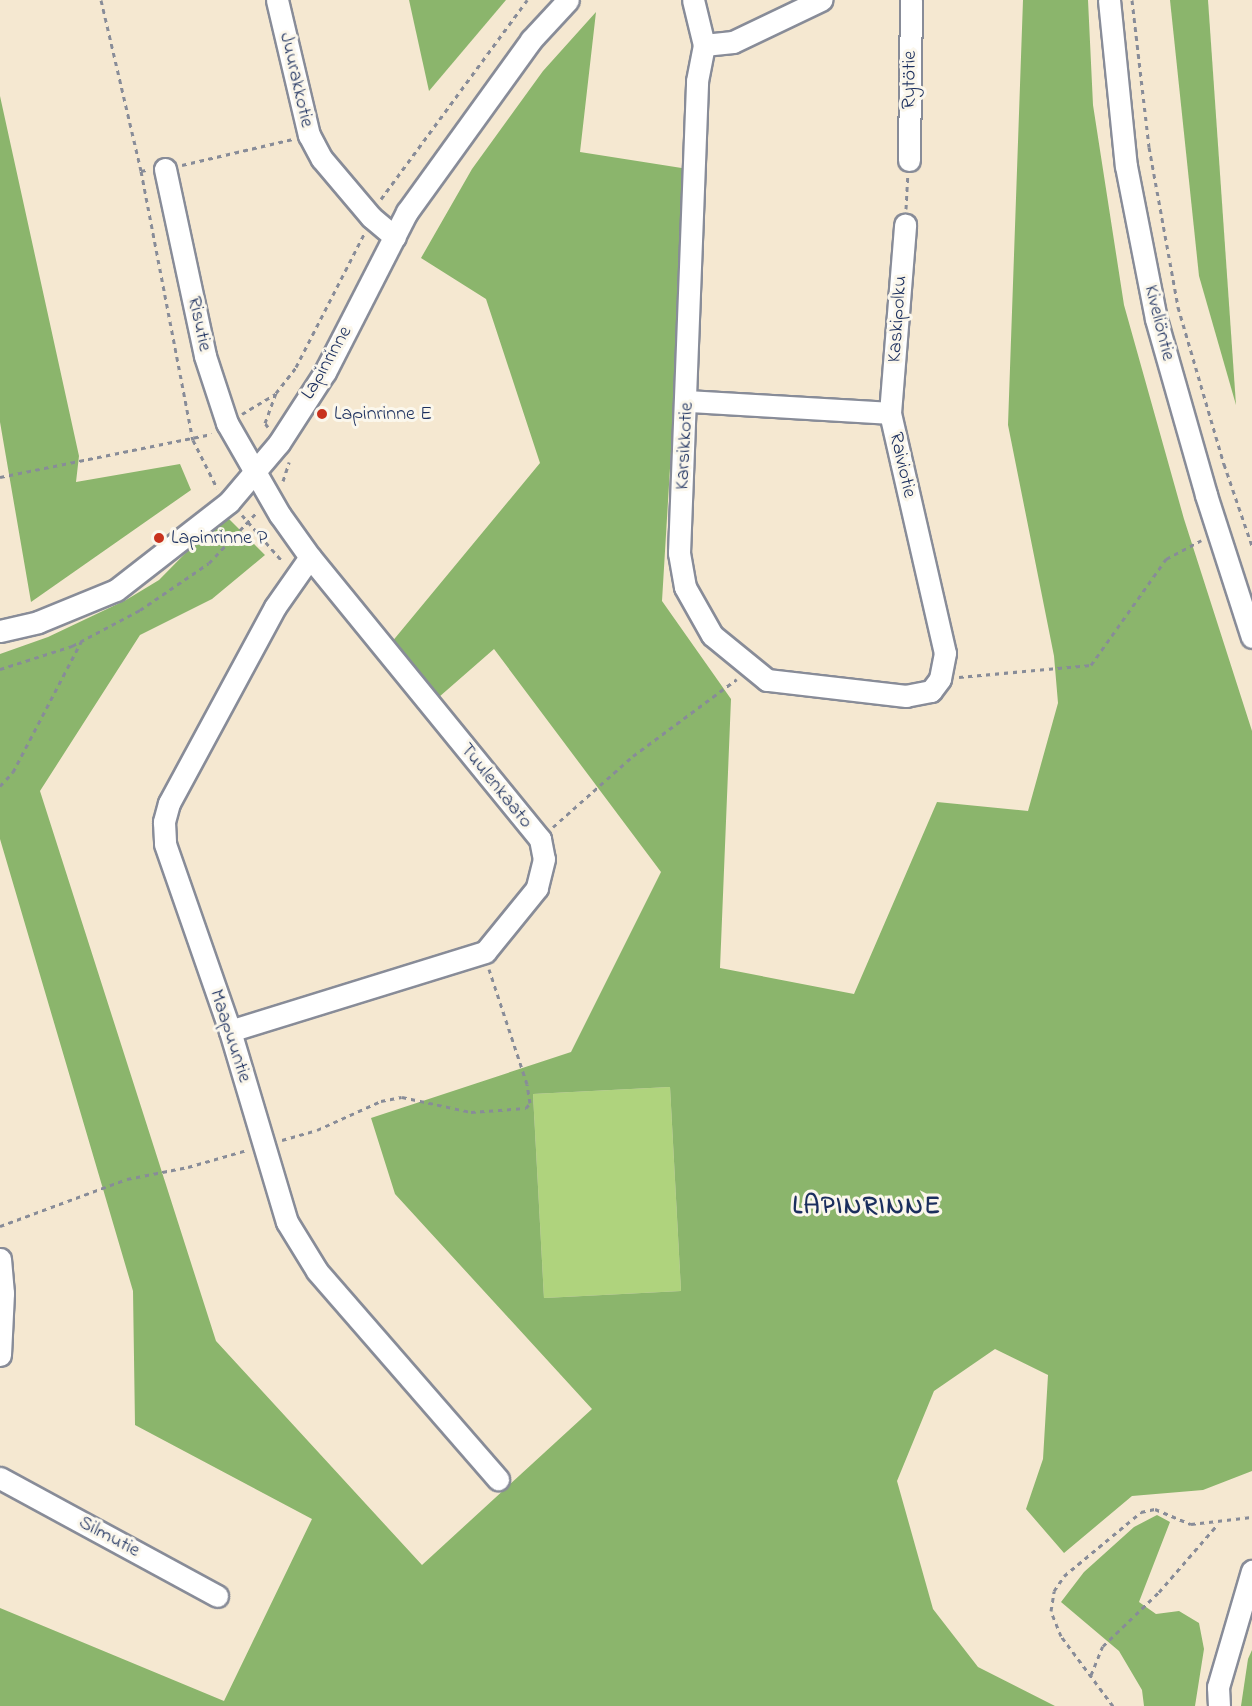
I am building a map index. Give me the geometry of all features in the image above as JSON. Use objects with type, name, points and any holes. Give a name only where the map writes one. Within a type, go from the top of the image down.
[{"type":"street","name":"Juurakkotie","points":[[278,0],[309,135],[322,159],[371,217],[395,237]]},
{"type":"street","name":"Lapinrinne","points":[[0,632],[38,622],[116,590],[185,540],[229,502],[279,443],[325,372],[407,212],[531,40],[568,0]]},
{"type":"street","name":"Karsikkotie","points":[[693,0],[704,45],[697,81],[688,401],[679,553],[685,587],[712,635],[767,680],[906,696],[931,691],[940,679]]},
{"type":"street","points":[[704,45],[733,42],[821,0]]},
{"type":"street","name":"Rytötie","points":[[909,160],[911,0]]},
{"type":"street","name":"Kiveliöntie","points":[[1109,0],[1126,166],[1156,319],[1218,534],[1252,637]]},
{"type":"street","name":"Risutie","points":[[165,169],[205,356],[228,423],[255,472]]},
{"type":"street","name":"Kaskipolku","points":[[890,413],[905,225]]},
{"type":"street","name":"Raiviotie","points":[[688,401],[890,413],[945,653],[940,679]]},
{"type":"street","name":"Tuulenkaato","points":[[255,472],[310,557],[540,839],[544,859],[537,888],[485,952]]},
{"type":"street","name":"Maapuuntie","points":[[310,557],[274,607],[169,803],[164,822],[170,866],[230,1031],[287,1222],[317,1271],[498,1479]]},
{"type":"street","points":[[230,1031],[485,952]]},
{"type":"street","points":[[0,1259],[3,1293],[0,1355]]},
{"type":"street","name":"Silmutie","points":[[0,1478],[217,1596]]},
{"type":"street","points":[[1219,1706],[1218,1687],[1252,1571]]},
{"type":"path","points":[[101,0],[141,171],[193,440]]},
{"type":"path","points":[[436,123],[527,0]]},
{"type":"path","points":[[1132,0],[1149,147],[1178,306],[1252,546]]},
{"type":"path","points":[[141,171],[165,169],[309,135]]},
{"type":"path","points":[[905,225],[909,160]]},
{"type":"path","points":[[0,477],[206,438],[276,393]]},
{"type":"path","points":[[940,679],[1091,665],[1166,559],[1186,546],[1245,524]]},
{"type":"path","points":[[0,786],[13,772],[81,641]]},
{"type":"path","points":[[540,839],[633,756],[751,669]]},
{"type":"path","points":[[0,1226],[127,1179],[188,1167],[317,1130],[381,1101],[402,1097],[471,1112],[526,1108],[530,1104],[527,1084],[485,952]]},
{"type":"path","points":[[1113,1706],[1061,1636],[1051,1611],[1054,1592],[1064,1576],[1141,1512],[1155,1509],[1191,1524],[1218,1524],[1252,1517]]},
{"type":"path","points":[[1091,1676],[1103,1646],[1159,1593],[1218,1524]]},
{"type":"green space","points":[[409,0],[506,0],[429,91]]},
{"type":"green space","points":[[1023,0],[1088,0],[1093,105],[1124,305],[1184,519],[1252,731],[1252,1471],[1203,1490],[1132,1496],[1064,1553],[1026,1509],[1043,1459],[1048,1375],[995,1349],[934,1391],[897,1481],[933,1609],[978,1667],[1055,1706],[0,1706],[0,1608],[224,1701],[312,1519],[135,1425],[133,1291],[0,839],[0,654],[48,637],[126,600],[159,580],[224,514],[265,555],[212,599],[140,635],[40,791],[216,1341],[422,1565],[592,1409],[395,1194],[371,1118],[571,1052],[661,872],[494,649],[439,697],[391,643],[540,463],[486,299],[421,258],[472,169],[543,71],[596,12],[580,152],[688,169],[662,601],[731,699],[720,968],[854,994],[937,802],[1028,811],[1058,703],[1054,656],[1008,425]],"holes":[[[670,1087],[681,1291],[544,1298],[533,1094]]]},
{"type":"green space","points":[[1170,0],[1208,0],[1236,405],[1199,276]]},
{"type":"green space","points":[[0,96],[79,456],[76,482],[180,464],[191,490],[31,602],[0,422]]},
{"type":"green space","points":[[670,1087],[681,1291],[544,1298],[533,1094]]},
{"type":"green space","points":[[1157,1515],[1170,1522],[1139,1602],[1156,1614],[1179,1611],[1199,1623],[1204,1649],[1195,1706],[1144,1706],[1142,1690],[1119,1651],[1061,1602],[1084,1572],[1134,1527]]},
{"type":"green space","points":[[1252,1650],[1252,1706],[1241,1706],[1248,1659]]},
{"type":"place","name":"Lapinrinne E","points":[[322,414]]},
{"type":"place","name":"Lapinrinne P","points":[[159,538]]},
{"type":"district","name":"LAPINRINNE","points":[[867,1208]]}]
